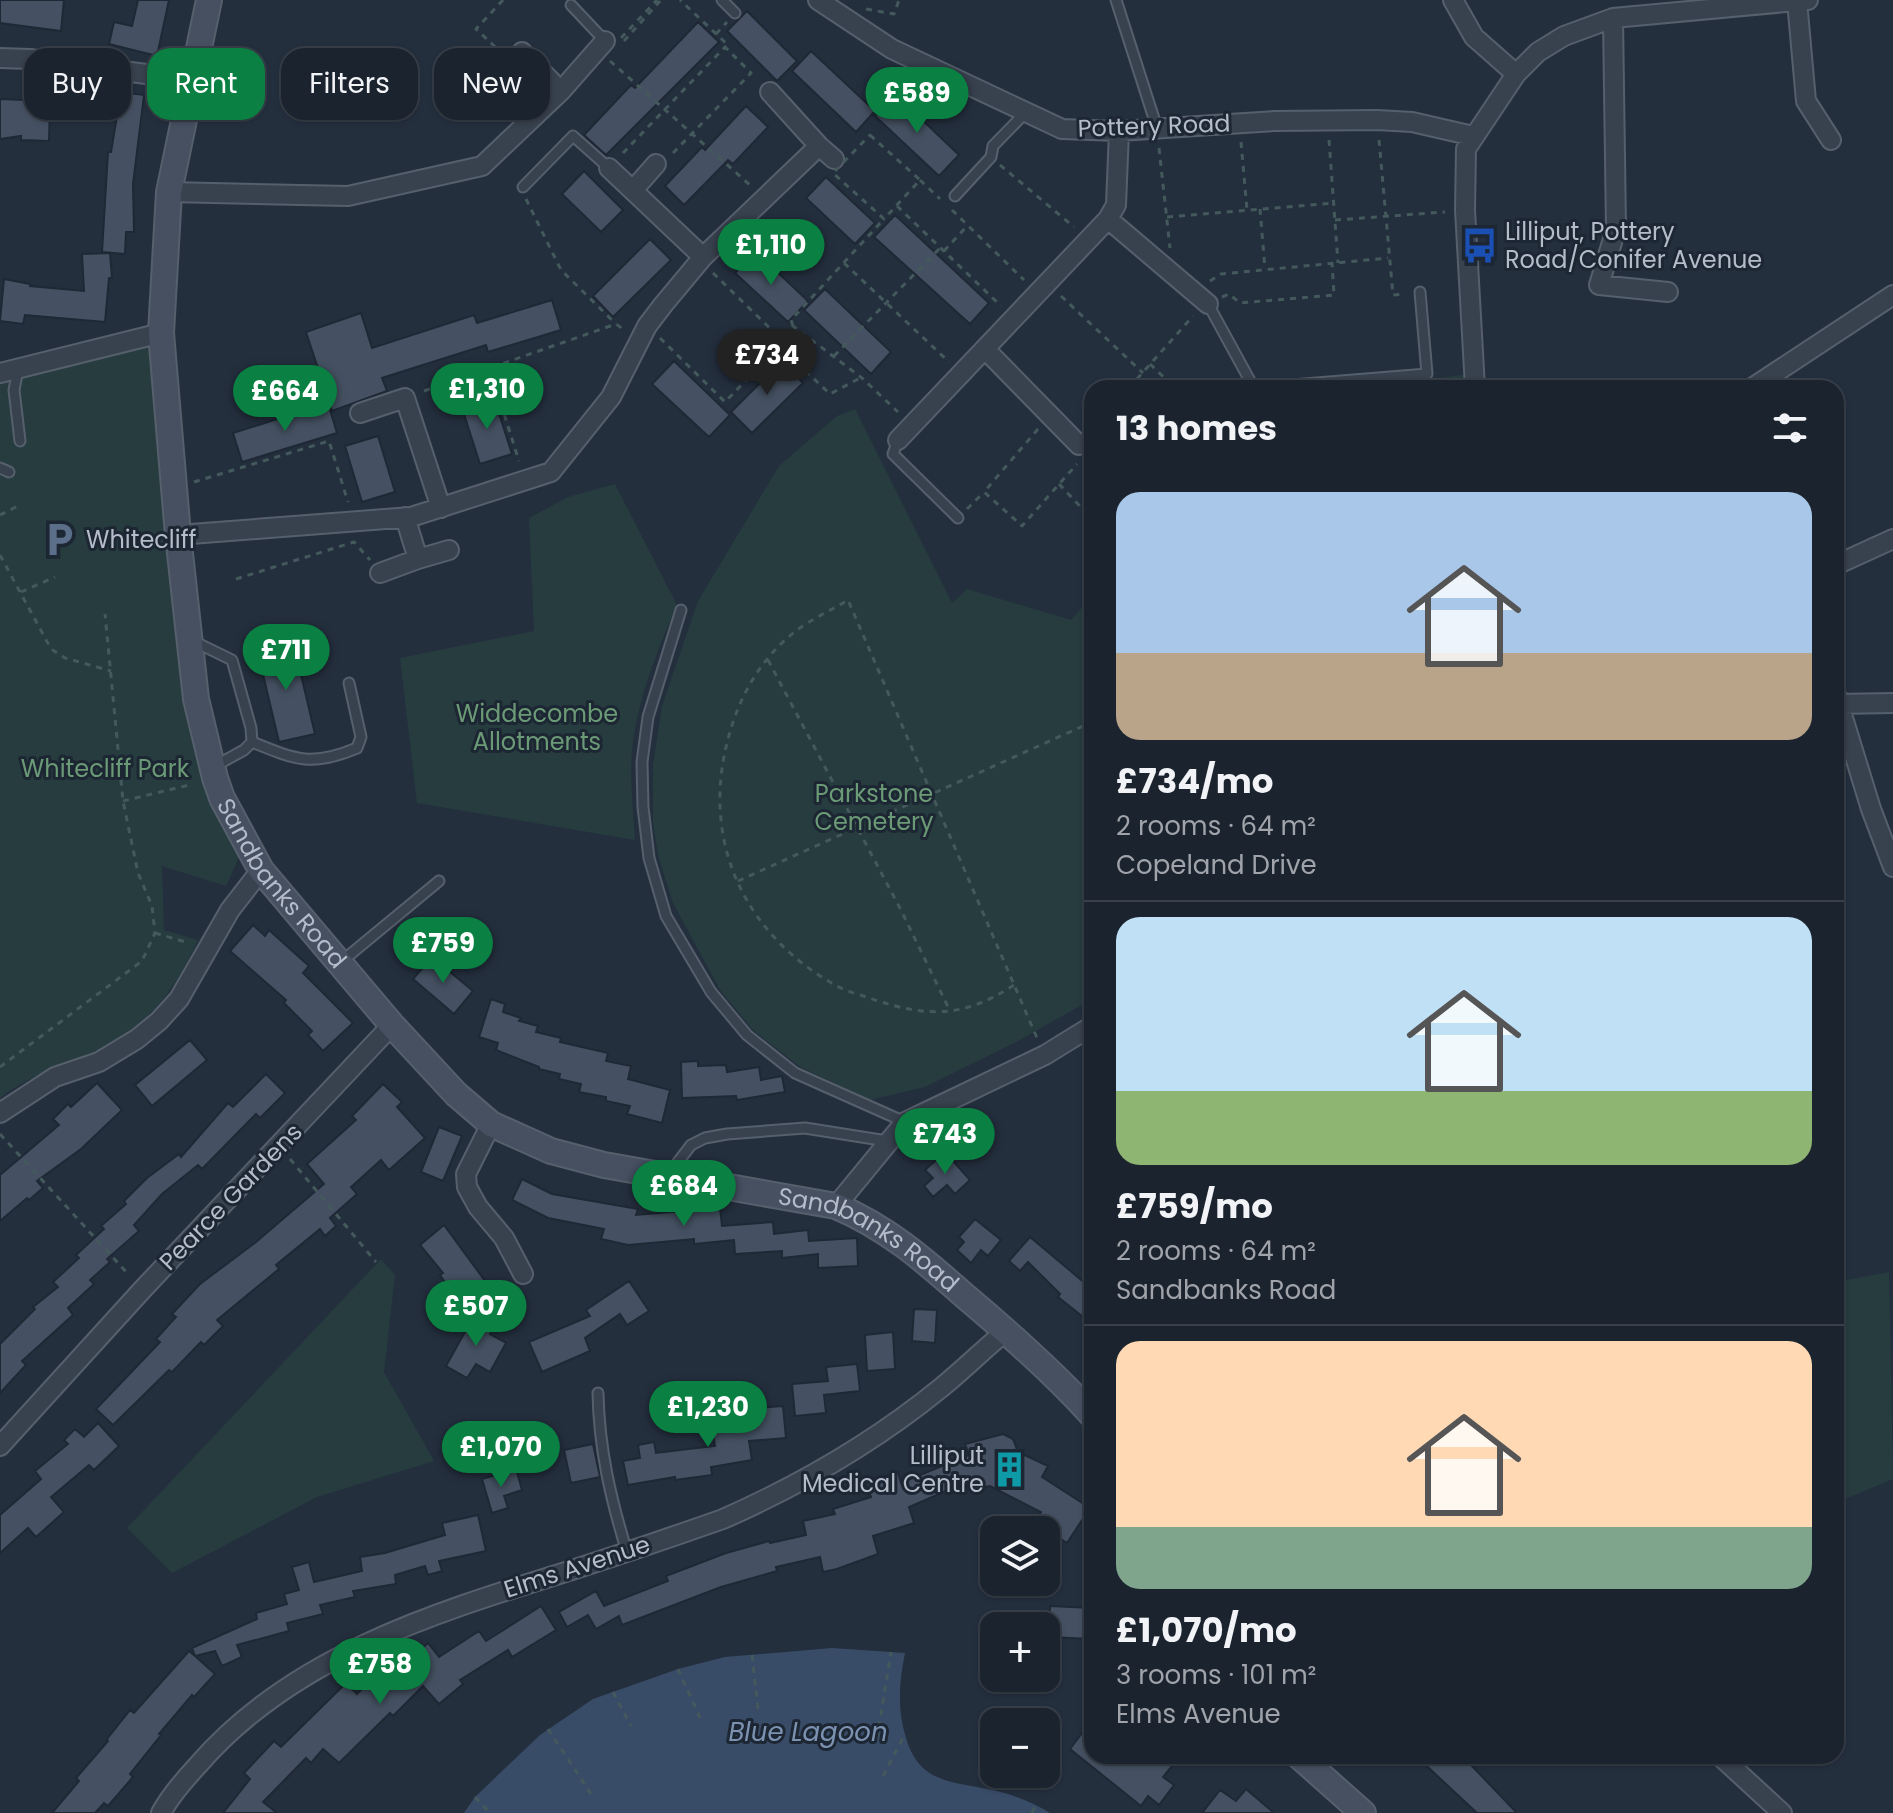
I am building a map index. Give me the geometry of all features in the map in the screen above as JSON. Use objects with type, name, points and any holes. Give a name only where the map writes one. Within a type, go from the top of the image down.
[{"type":"main road","name":"Sandbanks Road","points":[[199,48],[209,0]]},
{"type":"main road","name":"Sandbanks Road","points":[[184,120],[169,192],[161,333],[178,535],[196,699],[214,773],[261,870],[392,1025],[456,1094],[491,1124],[551,1151],[604,1165],[836,1206],[867,1220],[901,1241],[1006,1331],[1054,1373],[1084,1406]]},
{"type":"main road","points":[[1308,1764],[1363,1813]]},
{"type":"street","name":"Pottery Road","points":[[818,0],[892,49],[1062,129],[1119,131],[1240,123],[1377,120],[1412,122],[1473,136]]},
{"type":"street","points":[[1453,0],[1474,37],[1516,74]]},
{"type":"street","points":[[1475,380],[1465,210],[1466,149],[1516,74],[1538,52],[1564,36],[1613,18],[1802,1],[1806,101],[1831,140]]},
{"type":"street","points":[[1613,18],[1616,229],[1599,285],[1668,292]]},
{"type":"street","points":[[169,192],[348,196],[482,166],[606,50]]},
{"type":"street","points":[[0,58],[147,74]]},
{"type":"street","points":[[550,80],[561,91]]},
{"type":"street","points":[[770,92],[834,159]]},
{"type":"street","points":[[898,440],[1108,219],[1116,205],[1119,131]]},
{"type":"street","points":[[178,535],[405,517],[551,472],[611,397],[642,334],[702,259],[819,146]]},
{"type":"street","points":[[634,189],[656,164]]},
{"type":"street","points":[[609,168],[634,189],[702,259]]},
{"type":"street","points":[[1108,219],[1202,298]]},
{"type":"street","points":[[1764,380],[1893,295]]},
{"type":"street","points":[[9,371],[161,333]]},
{"type":"street","points":[[985,349],[1079,445]]},
{"type":"street","points":[[360,413],[405,398],[441,508]]},
{"type":"street","points":[[405,517],[418,559]]},
{"type":"street","points":[[1844,561],[1893,539]]},
{"type":"street","points":[[380,573],[449,550]]},
{"type":"street","points":[[1844,701],[1893,703]]},
{"type":"street","points":[[1844,723],[1893,867]]},
{"type":"street","points":[[0,1113],[55,1077],[99,1062],[137,1039],[179,999],[230,910],[261,870]]},
{"type":"street","name":"Pearce Gardens","points":[[0,1446],[392,1025]]},
{"type":"street","points":[[836,1206],[905,1122],[1045,1055],[1084,1031]]},
{"type":"street","points":[[491,1124],[466,1174],[467,1187],[478,1207],[504,1238],[523,1274]]},
{"type":"street","name":"Elms Avenue","points":[[161,1813],[223,1736],[260,1704],[305,1674],[364,1645],[462,1606],[723,1519],[798,1483],[869,1440],[940,1388],[1006,1331]]},
{"type":"street","points":[[1729,1764],[1782,1813]]},
{"type":"lane","points":[[722,0],[735,13]]},
{"type":"lane","points":[[1116,0],[1157,128]]},
{"type":"lane","points":[[571,5],[606,50]]},
{"type":"lane","points":[[955,196],[991,157],[993,146],[1026,112]]},
{"type":"lane","points":[[523,187],[573,136],[609,168]]},
{"type":"lane","points":[[1353,380],[1427,374],[1420,292]]},
{"type":"lane","points":[[1202,298],[1250,380]]},
{"type":"lane","points":[[9,371],[20,441]]},
{"type":"lane","points":[[898,440],[893,454],[958,518]]},
{"type":"lane","points":[[681,610],[648,717],[642,762],[649,858],[666,916],[711,992],[747,1035],[795,1073],[905,1122]]},
{"type":"lane","points":[[190,639],[232,660],[251,728],[252,742],[214,773]]},
{"type":"lane","points":[[252,742],[298,759],[319,761],[357,748],[361,737],[349,683]]},
{"type":"lane","points":[[341,962],[439,881]]},
{"type":"lane","points":[[667,1176],[691,1145],[705,1138],[727,1134],[805,1128],[887,1141]]},
{"type":"lane","points":[[598,1393],[602,1452],[627,1552]]},
{"type":"path","points":[[497,48],[476,29],[503,0]]},
{"type":"path","points":[[657,0],[606,50],[664,111],[764,198]]},
{"type":"path","points":[[609,168],[728,45],[680,0]]},
{"type":"path","points":[[853,25],[862,8],[894,14],[899,0]]},
{"type":"path","points":[[656,164],[666,160],[751,73],[725,47]]},
{"type":"path","points":[[1377,120],[1393,295],[1420,292]]},
{"type":"path","points":[[1328,121],[1338,263]]},
{"type":"path","points":[[1240,123],[1247,210]]},
{"type":"path","points":[[1157,128],[1171,272]]},
{"type":"path","points":[[884,219],[833,173],[870,135],[968,225],[1143,373]]},
{"type":"path","points":[[991,157],[1088,240]]},
{"type":"path","points":[[912,426],[862,378],[793,326],[791,320],[920,180]]},
{"type":"path","points":[[523,187],[523,194],[561,270],[616,324],[642,334],[725,402],[779,346],[793,326]]},
{"type":"path","points":[[1167,217],[1334,203]]},
{"type":"path","points":[[897,206],[1014,318]]},
{"type":"path","points":[[1260,209],[1265,270]]},
{"type":"path","points":[[1335,220],[1465,210]]},
{"type":"path","points":[[834,357],[968,225]]},
{"type":"path","points":[[1136,380],[1221,274],[1389,258]]},
{"type":"path","points":[[702,259],[782,340]]},
{"type":"path","points":[[844,263],[962,374]]},
{"type":"path","points":[[1202,298],[1229,294],[1240,303],[1334,295],[1332,263]]},
{"type":"path","points":[[405,398],[616,324]]},
{"type":"path","points":[[779,346],[830,394],[862,378]]},
{"type":"path","points":[[1150,364],[1167,380]]},
{"type":"path","points":[[489,368],[525,480]]},
{"type":"path","points":[[958,518],[1050,414]]},
{"type":"path","points":[[194,482],[329,441],[354,521]]},
{"type":"path","points":[[1079,445],[1084,449]]},
{"type":"path","points":[[984,492],[1022,526],[1084,455]]},
{"type":"path","points":[[1059,484],[1084,511]]},
{"type":"path","points":[[0,515],[18,506]]},
{"type":"path","points":[[236,579],[354,542],[380,573]]},
{"type":"path","points":[[0,555],[51,649],[65,658],[111,671]]},
{"type":"path","points":[[21,592],[55,577]]},
{"type":"path","points":[[1014,985],[989,1001],[936,1013],[891,1005],[838,987],[815,972],[766,928],[730,867],[722,836],[720,765],[744,692],[768,660],[797,630],[848,600],[1045,1055]]},
{"type":"path","points":[[0,1067],[142,961],[155,933],[152,906],[138,873],[123,801],[105,614]]},
{"type":"path","points":[[768,660],[950,1011]]},
{"type":"path","points":[[737,881],[1084,726]]},
{"type":"path","points":[[123,801],[214,773]]},
{"type":"path","points":[[155,933],[207,948]]},
{"type":"path","points":[[0,1134],[143,1289]]},
{"type":"path","points":[[280,1147],[376,1262]]},
{"type":"path","points":[[877,1739],[891,1652]]},
{"type":"path","points":[[752,1655],[758,1709]]},
{"type":"path","points":[[678,1669],[701,1720]]},
{"type":"path","points":[[613,1692],[631,1726]]},
{"type":"path","points":[[548,1729],[591,1794]]},
{"type":"path","points":[[883,1776],[905,1734]]},
{"type":"path","points":[[475,1797],[490,1813]]},
{"type":"path","points":[[1032,1813],[1036,1804]]},
{"type":"green space","name":"Whitecliff Park","points":[[161,333],[196,699],[246,842],[226,886],[162,866],[164,930],[198,940],[177,980],[151,1013],[119,1039],[28,1080],[0,1098],[0,373]]},
{"type":"green space","points":[[1468,374],[1468,380],[1426,380]]},
{"type":"green space","name":"Parkstone Cemetery","points":[[855,409],[952,603],[967,589],[1071,620],[1084,605],[1084,1004],[1020,1040],[925,1087],[870,1100],[800,1067],[753,1030],[720,990],[673,903],[658,856],[653,821],[653,765],[662,706],[698,601],[779,466],[837,416]]},
{"type":"green space","name":"Widdecombe Allotments","points":[[615,484],[677,605],[650,672],[636,723],[631,765],[635,840],[417,803],[400,658],[534,631],[529,518],[568,497]]},
{"type":"green space","points":[[381,1259],[395,1275],[384,1372],[434,1461],[317,1497],[172,1573],[127,1528]]},
{"type":"green space","points":[[1889,1272],[1893,1479],[1844,1500],[1844,1280]]},
{"type":"water","name":"Blue Lagoon","points":[[832,1648],[905,1653],[901,1674],[901,1717],[906,1738],[919,1763],[937,1777],[1012,1795],[1050,1813],[464,1813],[475,1797],[540,1735],[593,1699],[678,1669],[725,1657]]},
{"type":"building","points":[[0,0],[64,0],[61,31],[0,23]]},
{"type":"building","points":[[138,0],[169,0],[159,48],[147,48],[147,54],[109,44],[114,22],[132,26]]},
{"type":"building","points":[[747,11],[797,61],[777,81],[727,31]]},
{"type":"building","points":[[698,22],[719,42],[606,155],[584,135],[631,85],[635,88]]},
{"type":"building","points":[[811,51],[875,111],[856,132],[792,71]]},
{"type":"building","points":[[131,93],[144,95],[133,184],[134,232],[126,232],[125,254],[102,252],[108,152],[111,152],[116,120],[131,120]]},
{"type":"building","points":[[896,95],[959,155],[939,176],[875,116]]},
{"type":"building","points":[[0,99],[24,100],[24,120],[50,120],[49,141],[21,140],[21,136],[0,139]]},
{"type":"building","points":[[746,106],[768,127],[733,164],[728,160],[684,205],[665,186],[702,147],[705,150]]},
{"type":"building","points":[[584,171],[623,210],[601,232],[562,194]]},
{"type":"building","points":[[826,177],[875,223],[855,244],[806,198]]},
{"type":"building","points":[[895,215],[989,303],[970,324],[874,237]]},
{"type":"building","points":[[650,239],[671,260],[613,317],[593,296]]},
{"type":"building","points":[[755,251],[808,301],[788,322],[735,273]]},
{"type":"building","points":[[110,253],[112,278],[109,278],[105,322],[25,315],[23,324],[0,321],[4,279],[30,286],[84,291],[82,254]]},
{"type":"building","points":[[825,289],[891,352],[871,374],[804,310]]},
{"type":"building","points":[[552,300],[561,330],[488,352],[486,345],[382,378],[387,391],[332,411],[306,332],[361,313],[372,348],[474,315],[477,323]]},
{"type":"building","points":[[674,361],[730,415],[709,437],[652,384]]},
{"type":"building","points":[[782,361],[803,383],[752,433],[731,412]]},
{"type":"building","points":[[494,398],[512,454],[480,464],[462,408]]},
{"type":"building","points":[[328,403],[337,433],[242,462],[233,433]]},
{"type":"building","points":[[378,436],[395,492],[362,502],[345,446]]},
{"type":"building","points":[[293,641],[315,734],[279,742],[257,649]]},
{"type":"building","points":[[253,925],[265,936],[269,930],[309,966],[303,973],[353,1023],[323,1051],[308,1035],[312,1031],[284,1003],[286,1000],[230,951]]},
{"type":"building","points":[[432,957],[473,991],[454,1014],[413,979]]},
{"type":"building","points":[[491,999],[505,1004],[503,1012],[521,1018],[519,1021],[538,1026],[536,1032],[561,1038],[560,1042],[608,1053],[606,1061],[631,1066],[628,1079],[670,1090],[662,1123],[627,1114],[630,1106],[579,1092],[581,1084],[559,1079],[560,1074],[539,1069],[496,1050],[498,1043],[479,1037]]},
{"type":"building","points":[[190,1040],[207,1060],[152,1106],[135,1085]]},
{"type":"building","points":[[698,1061],[698,1066],[726,1065],[727,1072],[759,1067],[761,1080],[782,1076],[785,1092],[737,1100],[736,1096],[682,1098],[681,1062]]},
{"type":"building","points":[[266,1074],[285,1093],[260,1118],[256,1114],[202,1169],[198,1165],[162,1194],[134,1225],[139,1231],[107,1259],[110,1262],[90,1280],[94,1284],[68,1308],[73,1315],[22,1361],[26,1365],[0,1393],[0,1344],[35,1309],[33,1307],[58,1287],[53,1282],[79,1258],[76,1255],[104,1229],[101,1226],[126,1204],[124,1201],[147,1178],[179,1154],[181,1157],[228,1103],[233,1107]]},
{"type":"building","points":[[97,1083],[122,1110],[81,1149],[37,1181],[43,1188],[0,1221],[0,1175],[59,1125],[53,1119],[68,1104],[71,1107]]},
{"type":"building","points":[[383,1084],[402,1102],[397,1107],[425,1138],[389,1170],[381,1160],[351,1187],[357,1194],[330,1218],[336,1226],[325,1236],[320,1229],[276,1265],[279,1269],[217,1320],[223,1326],[204,1345],[201,1342],[172,1372],[169,1370],[113,1425],[96,1409],[160,1342],[156,1339],[176,1317],[172,1314],[200,1284],[256,1242],[324,1184],[307,1164],[356,1120],[352,1116]]},
{"type":"building","points":[[439,1127],[462,1136],[443,1181],[421,1172]]},
{"type":"building","points":[[945,1152],[970,1180],[955,1194],[947,1185],[933,1197],[924,1186],[933,1178],[925,1170]]},
{"type":"building","points":[[522,1179],[552,1194],[638,1209],[636,1215],[720,1208],[722,1226],[773,1222],[774,1234],[808,1230],[809,1241],[857,1238],[858,1266],[818,1268],[818,1254],[782,1258],[782,1251],[735,1254],[734,1240],[694,1244],[694,1239],[628,1245],[601,1239],[604,1229],[548,1218],[512,1200]]},
{"type":"building","points":[[975,1219],[1001,1240],[988,1256],[981,1250],[971,1263],[957,1250],[964,1242],[959,1237]]},
{"type":"building","points":[[444,1225],[488,1285],[460,1304],[440,1275],[443,1273],[420,1245]]},
{"type":"building","points":[[1030,1237],[1084,1282],[1084,1318],[1058,1297],[1060,1294],[1028,1262],[1020,1271],[1009,1261]]},
{"type":"building","points":[[629,1281],[649,1311],[627,1325],[620,1314],[585,1338],[590,1351],[542,1372],[529,1342],[590,1316],[586,1310]]},
{"type":"building","points":[[914,1309],[937,1310],[935,1343],[912,1341]]},
{"type":"building","points":[[475,1314],[495,1325],[490,1334],[506,1343],[490,1372],[476,1364],[467,1378],[446,1366]]},
{"type":"building","points":[[893,1332],[895,1369],[867,1371],[865,1335]]},
{"type":"building","points":[[857,1364],[860,1391],[824,1395],[826,1413],[795,1416],[792,1384],[828,1381],[826,1367]]},
{"type":"building","points":[[783,1406],[786,1438],[749,1441],[752,1460],[711,1467],[712,1475],[628,1485],[623,1461],[640,1458],[638,1445],[654,1442],[656,1453],[715,1446],[711,1424],[754,1417],[753,1408]]},
{"type":"building","points":[[98,1423],[119,1446],[94,1470],[89,1465],[51,1497],[64,1512],[36,1537],[28,1528],[0,1553],[0,1515],[41,1479],[35,1471],[68,1444],[64,1440],[75,1429],[84,1437]]},
{"type":"building","points":[[1003,1434],[1013,1439],[1018,1452],[1048,1466],[1042,1477],[1084,1504],[1084,1517],[1067,1543],[1060,1539],[1060,1516],[1038,1516],[1041,1512],[990,1486],[974,1489],[971,1480],[909,1507],[914,1523],[873,1536],[878,1554],[837,1569],[823,1572],[820,1557],[776,1567],[777,1571],[721,1587],[622,1625],[619,1616],[596,1629],[588,1615],[567,1627],[559,1612],[596,1591],[604,1606],[668,1581],[666,1576],[726,1553],[806,1535],[803,1521],[835,1514],[833,1509],[871,1497],[866,1482],[898,1472],[901,1483],[969,1455],[965,1444]]},
{"type":"building","points":[[593,1444],[600,1477],[571,1483],[564,1450]]},
{"type":"building","points":[[516,1469],[522,1490],[504,1496],[508,1508],[492,1513],[482,1479]]},
{"type":"building","points":[[478,1515],[486,1551],[439,1561],[442,1571],[428,1575],[425,1566],[395,1575],[396,1584],[353,1591],[355,1597],[320,1605],[323,1614],[287,1623],[289,1631],[237,1645],[242,1657],[222,1666],[215,1651],[195,1656],[192,1648],[257,1619],[256,1613],[287,1604],[284,1594],[299,1590],[292,1567],[309,1562],[314,1582],[362,1571],[360,1557],[445,1535],[442,1523]]},
{"type":"building","points":[[541,1606],[556,1630],[512,1657],[508,1650],[460,1680],[463,1684],[439,1704],[423,1686],[339,1763],[323,1749],[311,1763],[306,1758],[263,1802],[277,1813],[223,1813],[250,1779],[244,1773],[274,1741],[281,1747],[346,1683],[357,1694],[385,1665],[393,1673],[428,1643],[439,1657],[479,1631],[486,1641]]},
{"type":"building","points":[[1050,1606],[1084,1608],[1084,1639],[1060,1638],[1060,1612],[1050,1612]]},
{"type":"building","points":[[189,1651],[215,1674],[194,1697],[192,1695],[159,1734],[130,1774],[133,1777],[108,1806],[104,1803],[95,1813],[52,1813],[130,1710],[134,1713]]},
{"type":"building","points":[[1084,1731],[1084,1760],[1070,1749]]},
{"type":"building","points":[[1089,1764],[1172,1766],[1163,1777],[1174,1785],[1159,1805],[1148,1796],[1141,1806]]},
{"type":"building","points":[[1425,1764],[1472,1764],[1517,1813],[1477,1813]]},
{"type":"building","points":[[1246,1789],[1274,1813],[1202,1813],[1220,1790],[1236,1801]]},
{"type":"place","name":"Lilliput, Pottery Road/Conifer Avenue","points":[[1479,246]]},
{"type":"place","name":"Whitecliff","points":[[60,540]]},
{"type":"place","name":"Lilliput Medical Centre","points":[[1010,1470]]}]
